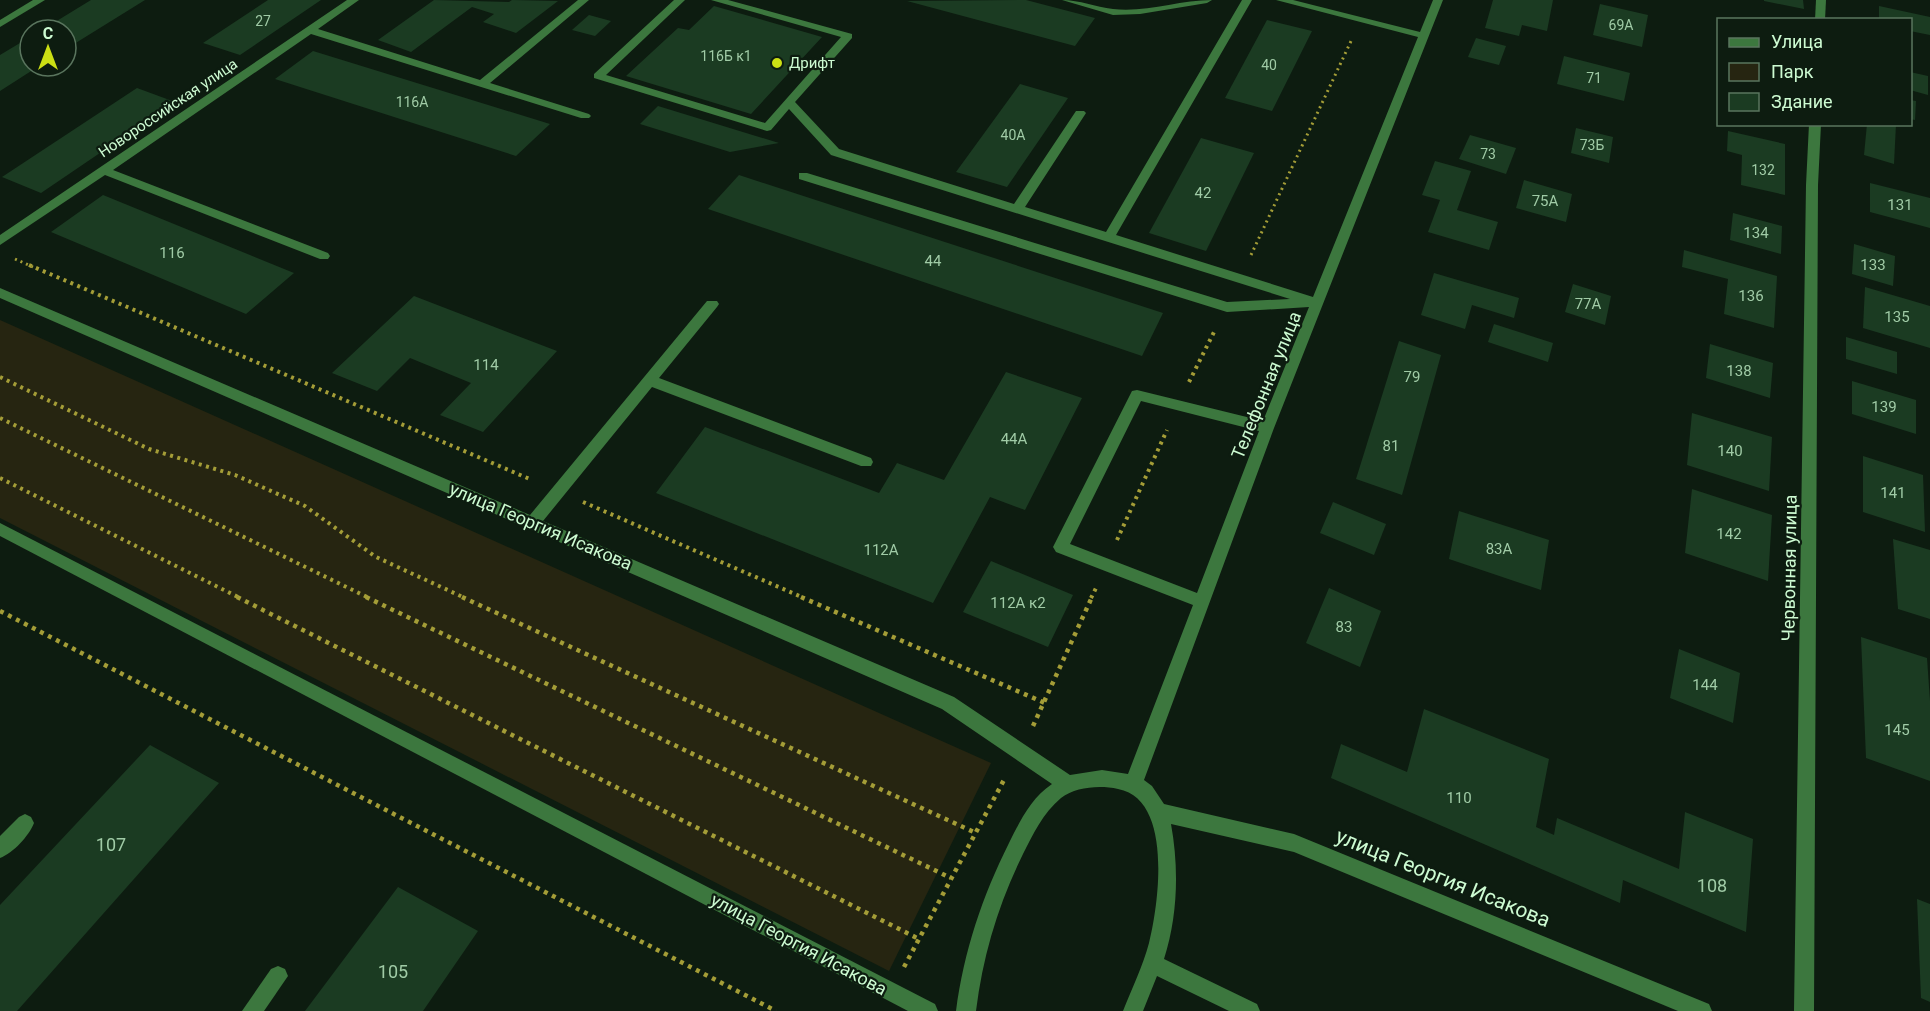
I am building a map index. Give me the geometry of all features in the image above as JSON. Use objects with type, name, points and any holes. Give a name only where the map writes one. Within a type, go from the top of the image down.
[{"type":"street","points":[[0,24],[40,0]]},
{"type":"street","name":"Новороссийская улица","points":[[0,241],[354,0]]},
{"type":"street","points":[[482,84],[584,0]]},
{"type":"street","points":[[680,0],[598,76],[767,127],[848,36],[716,0]]},
{"type":"street","points":[[1067,0],[1113,12],[1140,11],[1207,0]]},
{"type":"street","points":[[1109,237],[1247,0]]},
{"type":"street","points":[[1281,0],[1425,36]]},
{"type":"street","name":"Телефонная улица","points":[[1134,785],[1200,601],[1438,0]]},
{"type":"street","points":[[1821,0],[1821,18]]},
{"type":"street","points":[[309,30],[585,116]]},
{"type":"street","points":[[789,102],[835,152],[1318,303]]},
{"type":"street","points":[[1017,209],[1080,113]]},
{"type":"street","name":"Червонная улица","points":[[1804,1011],[1812,185],[1815,126]]},
{"type":"street","points":[[104,170],[324,256]]},
{"type":"street","points":[[803,176],[1227,306],[1318,303]]},
{"type":"street","name":"улица Георгия Исакова","points":[[0,293],[948,703],[1068,784]]},
{"type":"street","points":[[533,523],[712,304]]},
{"type":"street","points":[[650,380],[866,462]]},
{"type":"street","points":[[1200,601],[1061,548],[1137,395],[1267,428]]},
{"type":"street","name":"улица Георгия Исакова","points":[[0,530],[928,1011]]},
{"type":"street","points":[[966,1011],[970,972],[985,918],[1002,877],[1028,826],[1046,800],[1068,784],[1087,778],[1118,780],[1146,792],[1158,812],[1166,848],[1167,892],[1159,942],[1134,1011]]},
{"type":"street","name":"улица Георгия Исакова","points":[[1158,812],[1294,843],[1702,1011]]},
{"type":"street","points":[[0,849],[26,823]]},
{"type":"street","points":[[1152,963],[1250,1011]]},
{"type":"street","points":[[252,1011],[278,976]]},
{"type":"path","points":[[1241,278],[1361,20]]},
{"type":"path","points":[[11,257],[1045,703]]},
{"type":"path","points":[[891,992],[1045,703],[1178,406],[1227,306]]},
{"type":"path","points":[[0,378],[149,449],[235,475],[305,506],[376,557],[976,833]]},
{"type":"path","points":[[0,418],[951,878]]},
{"type":"path","points":[[0,478],[919,939]]},
{"type":"path","points":[[0,611],[776,1011]]},
{"type":"green space","points":[[0,320],[991,763],[889,971],[0,518]]},
{"type":"building","points":[[91,0],[145,0],[78,42],[78,18],[62,18]]},
{"type":"building","points":[[268,0],[321,0],[240,55],[203,43]]},
{"type":"building","points":[[434,0],[558,1],[516,33],[483,22],[494,14],[472,7],[411,52],[378,40]]},
{"type":"building","points":[[1026,0],[1095,18],[1075,46],[907,1]]},
{"type":"building","points":[[1493,0],[1553,0],[1547,31],[1522,25],[1519,36],[1485,28]]},
{"type":"building","points":[[1803,0],[1804,9],[1764,1]]},
{"type":"building","points":[[1600,4],[1648,15],[1642,47],[1593,35]]},
{"type":"building","points":[[714,6],[822,37],[751,114],[626,76],[678,28],[689,30]]},
{"type":"building","points":[[1879,6],[1930,17],[1930,35],[1912,31],[1912,18],[1879,18]]},
{"type":"building","points":[[589,15],[611,21],[595,36],[572,30]]},
{"type":"building","points":[[1267,20],[1312,31],[1272,111],[1225,98]]},
{"type":"building","points":[[1476,38],[1506,46],[1499,65],[1468,57]]},
{"type":"building","points":[[18,44],[18,78],[20,78],[0,91],[0,55]]},
{"type":"building","points":[[313,51],[550,124],[516,156],[275,79]]},
{"type":"building","points":[[1564,56],[1630,73],[1624,101],[1557,84]]},
{"type":"building","points":[[1912,72],[1928,76],[1928,95],[1912,91]]},
{"type":"building","points":[[1020,84],[1068,98],[1007,187],[956,172]]},
{"type":"building","points":[[137,88],[175,102],[41,193],[2,177]]},
{"type":"building","points":[[1912,100],[1916,101],[1915,120],[1912,119]]},
{"type":"building","points":[[658,106],[779,143],[730,152],[640,124]]},
{"type":"building","points":[[1867,126],[1896,126],[1894,164],[1864,155]]},
{"type":"building","points":[[1576,128],[1613,137],[1609,163],[1571,153]]},
{"type":"building","points":[[1728,131],[1785,144],[1785,195],[1741,185],[1742,155],[1727,151]]},
{"type":"building","points":[[1470,135],[1516,148],[1506,174],[1459,159]]},
{"type":"building","points":[[1201,138],[1254,153],[1206,251],[1149,233]]},
{"type":"building","points":[[1435,161],[1471,171],[1457,210],[1498,222],[1489,250],[1428,232],[1440,200],[1422,195]]},
{"type":"building","points":[[739,175],[1163,313],[1142,356],[708,209]]},
{"type":"building","points":[[1524,180],[1572,194],[1566,222],[1516,208]]},
{"type":"building","points":[[1870,183],[1930,198],[1930,228],[1870,212]]},
{"type":"building","points":[[103,195],[294,273],[246,314],[51,232]]},
{"type":"building","points":[[1733,213],[1782,226],[1781,254],[1730,240]]},
{"type":"building","points":[[1854,244],[1895,256],[1893,286],[1852,274]]},
{"type":"building","points":[[1684,250],[1777,276],[1774,328],[1724,314],[1728,279],[1682,267]]},
{"type":"building","points":[[1434,273],[1519,298],[1514,318],[1472,305],[1465,329],[1421,315]]},
{"type":"building","points":[[1573,284],[1611,296],[1605,325],[1565,312]]},
{"type":"building","points":[[1865,287],[1930,306],[1930,348],[1863,328]]},
{"type":"building","points":[[414,296],[557,351],[483,432],[440,415],[471,383],[410,358],[377,391],[332,373]]},
{"type":"building","points":[[1494,324],[1553,343],[1548,362],[1488,342]]},
{"type":"building","points":[[1846,337],[1897,352],[1897,374],[1846,359]]},
{"type":"building","points":[[1399,341],[1441,355],[1402,495],[1356,479]]},
{"type":"building","points":[[1710,344],[1773,363],[1770,398],[1706,378]]},
{"type":"building","points":[[1006,372],[1082,398],[1025,510],[990,497],[933,603],[656,493],[705,427],[879,493],[897,463],[944,480]]},
{"type":"building","points":[[1852,381],[1916,400],[1916,434],[1852,414]]},
{"type":"building","points":[[1692,413],[1772,437],[1769,491],[1687,465]]},
{"type":"building","points":[[1863,456],[1923,475],[1925,532],[1863,512]]},
{"type":"building","points":[[1692,489],[1772,515],[1768,581],[1685,553]]},
{"type":"building","points":[[1333,502],[1386,524],[1374,555],[1320,533]]},
{"type":"building","points":[[1459,511],[1549,540],[1541,590],[1449,559]]},
{"type":"building","points":[[1893,539],[1930,550],[1930,619],[1898,609]]},
{"type":"building","points":[[991,561],[1073,595],[1048,647],[963,612]]},
{"type":"building","points":[[1329,588],[1381,611],[1360,667],[1306,643]]},
{"type":"building","points":[[1861,637],[1927,658],[1930,701],[1930,781],[1866,758]]},
{"type":"building","points":[[1679,649],[1740,673],[1733,723],[1670,698]]},
{"type":"building","points":[[1424,709],[1549,759],[1536,827],[1554,835],[1557,818],[1679,869],[1685,812],[1753,839],[1746,932],[1623,880],[1620,903],[1331,778],[1341,744],[1407,772]]},
{"type":"building","points":[[150,745],[219,783],[17,1011],[0,1011],[0,905]]},
{"type":"building","points":[[398,887],[478,931],[423,1011],[305,1011]]},
{"type":"building","points":[[1917,899],[1930,904],[1930,1002],[1921,998]]},
{"type":"place","name":"Дрифт","points":[[777,63]]}]
